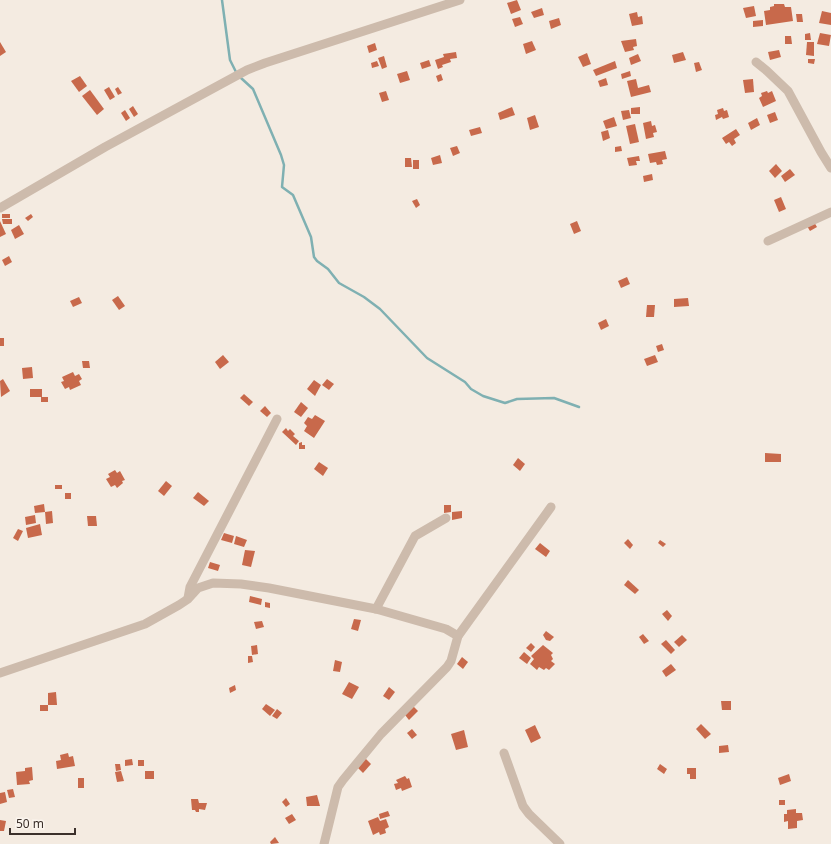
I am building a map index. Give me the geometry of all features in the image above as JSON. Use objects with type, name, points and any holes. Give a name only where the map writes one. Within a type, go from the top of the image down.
[{"type":"street","points":[[0,208],[12,203],[105,147],[247,70],[460,0]]},
{"type":"street","points":[[756,62],[788,91],[831,168]]},
{"type":"street","points":[[768,241],[831,212]]},
{"type":"street","points":[[188,599],[190,587],[277,419]]},
{"type":"street","points":[[324,844],[338,787],[381,734],[447,667],[451,661],[458,636],[551,507]]},
{"type":"street","points":[[376,609],[415,536],[446,518]]},
{"type":"street","points":[[0,673],[144,624],[188,599],[198,588],[214,583],[241,584],[376,609],[446,628],[458,636]]},
{"type":"street","points":[[504,753],[523,806],[529,814],[560,844]]},
{"type":"building","points":[[517,0],[521,10],[511,14],[507,3]]},
{"type":"building","points":[[774,4],[784,4],[785,7],[791,7],[793,21],[766,25],[764,11],[770,10],[770,7],[774,6]]},
{"type":"building","points":[[754,6],[756,16],[746,18],[743,8]]},
{"type":"building","points":[[542,8],[544,15],[534,18],[531,12]]},
{"type":"building","points":[[822,11],[831,13],[831,25],[819,23]]},
{"type":"building","points":[[637,12],[638,17],[642,16],[643,24],[632,26],[629,14]]},
{"type":"building","points":[[796,14],[802,14],[803,22],[797,22]]},
{"type":"building","points":[[520,17],[523,24],[515,27],[512,19]]},
{"type":"building","points":[[559,18],[561,25],[551,29],[549,21]]},
{"type":"building","points":[[763,20],[763,26],[753,27],[753,21]]},
{"type":"building","points":[[810,33],[811,40],[805,40],[805,34]]},
{"type":"building","points":[[820,33],[831,35],[829,46],[817,44]]},
{"type":"building","points":[[785,36],[791,36],[792,44],[785,44]]},
{"type":"building","points":[[636,39],[637,46],[633,47],[634,50],[625,52],[621,41]]},
{"type":"building","points":[[532,41],[536,50],[526,54],[523,44]]},
{"type":"building","points":[[0,42],[6,52],[0,56]]},
{"type":"building","points":[[807,42],[814,42],[814,56],[806,55]]},
{"type":"building","points":[[375,43],[377,50],[369,53],[367,46]]},
{"type":"building","points":[[779,50],[781,57],[770,60],[768,52]]},
{"type":"building","points":[[456,52],[457,58],[450,59],[451,62],[442,65],[443,67],[438,69],[435,60],[444,57],[443,54]]},
{"type":"building","points":[[683,52],[686,60],[674,63],[672,55]]},
{"type":"building","points":[[587,53],[591,64],[583,67],[578,57]]},
{"type":"building","points":[[638,54],[641,61],[631,65],[629,58]]},
{"type":"building","points":[[384,56],[387,67],[382,69],[378,58]]},
{"type":"building","points":[[808,59],[815,59],[814,64],[808,63]]},
{"type":"building","points":[[429,60],[431,66],[422,69],[420,63]]},
{"type":"building","points":[[377,61],[379,66],[372,68],[371,63]]},
{"type":"building","points":[[615,61],[617,68],[596,76],[593,70]]},
{"type":"building","points":[[699,62],[702,70],[696,72],[694,63]]},
{"type":"building","points":[[407,71],[410,80],[400,83],[397,74]]},
{"type":"building","points":[[630,71],[631,76],[622,79],[621,74]]},
{"type":"building","points":[[441,74],[443,80],[438,82],[436,76]]},
{"type":"building","points":[[80,76],[87,86],[79,92],[71,81]]},
{"type":"building","points":[[606,78],[608,85],[600,87],[598,81]]},
{"type":"building","points":[[636,79],[638,88],[649,85],[651,92],[631,97],[627,81]]},
{"type":"building","points":[[753,79],[754,92],[745,93],[743,80]]},
{"type":"building","points":[[109,87],[115,97],[110,100],[104,90]]},
{"type":"building","points":[[118,87],[122,93],[118,95],[115,89]]},
{"type":"building","points":[[90,90],[104,109],[97,115],[82,96]]},
{"type":"building","points":[[386,91],[389,100],[382,102],[379,93]]},
{"type":"building","points":[[767,91],[768,93],[772,91],[776,101],[763,107],[759,98],[762,96],[761,93]]},
{"type":"building","points":[[133,106],[138,114],[134,117],[129,109]]},
{"type":"building","points":[[512,107],[515,115],[500,120],[498,113]]},
{"type":"building","points":[[640,107],[640,114],[631,114],[631,108]]},
{"type":"building","points":[[723,108],[724,111],[727,110],[729,117],[723,119],[722,117],[716,120],[715,115],[718,114],[717,110]]},
{"type":"building","points":[[125,110],[130,118],[126,121],[121,113]]},
{"type":"building","points":[[629,110],[631,118],[623,120],[621,111]]},
{"type":"building","points":[[775,112],[778,120],[770,123],[767,115]]},
{"type":"building","points":[[535,115],[539,127],[530,130],[527,118]]},
{"type":"building","points":[[614,117],[617,126],[606,129],[603,121]]},
{"type":"building","points":[[757,118],[760,125],[751,130],[748,123]]},
{"type":"building","points":[[651,121],[652,126],[655,125],[657,132],[653,133],[654,137],[646,139],[643,123]]},
{"type":"building","points":[[635,124],[639,142],[630,144],[626,126]]},
{"type":"building","points":[[480,127],[482,133],[471,136],[469,130]]},
{"type":"building","points":[[736,129],[740,135],[734,139],[736,143],[732,146],[729,142],[726,144],[722,138]]},
{"type":"building","points":[[608,130],[610,138],[603,141],[601,132]]},
{"type":"building","points":[[457,146],[460,153],[453,156],[450,148]]},
{"type":"building","points":[[621,146],[622,151],[615,152],[615,147]]},
{"type":"building","points":[[665,151],[667,159],[662,160],[663,164],[657,165],[656,162],[650,163],[648,154]]},
{"type":"building","points":[[440,155],[442,163],[433,165],[431,158]]},
{"type":"building","points":[[639,156],[640,161],[636,161],[637,165],[629,166],[627,158]]},
{"type":"building","points":[[405,158],[411,158],[412,167],[405,167]]},
{"type":"building","points":[[413,160],[419,160],[419,169],[413,169]]},
{"type":"building","points":[[776,164],[782,171],[775,178],[769,171]]},
{"type":"building","points":[[790,169],[795,175],[785,182],[781,176]]},
{"type":"building","points":[[652,174],[653,180],[644,182],[643,176]]},
{"type":"building","points":[[781,197],[786,209],[779,212],[774,200]]},
{"type":"building","points":[[417,199],[420,205],[416,208],[412,201]]},
{"type":"building","points":[[2,214],[10,214],[10,218],[2,218]]},
{"type":"building","points":[[31,214],[33,217],[28,221],[25,218]]},
{"type":"building","points":[[2,219],[12,219],[12,224],[3,224]]},
{"type":"building","points":[[0,221],[6,234],[0,237]]},
{"type":"building","points":[[577,221],[581,231],[574,234],[570,224]]},
{"type":"building","points":[[814,222],[817,227],[810,231],[807,226]]},
{"type":"building","points":[[19,225],[24,234],[15,239],[11,230]]},
{"type":"building","points":[[9,256],[12,262],[5,266],[2,260]]},
{"type":"building","points":[[627,277],[630,284],[621,288],[618,281]]},
{"type":"building","points":[[118,296],[125,306],[119,310],[112,300]]},
{"type":"building","points":[[79,297],[82,303],[73,307],[70,301]]},
{"type":"building","points":[[688,298],[689,306],[674,307],[674,299]]},
{"type":"building","points":[[647,305],[655,305],[654,317],[646,317]]},
{"type":"building","points":[[606,319],[609,326],[601,330],[598,323]]},
{"type":"building","points":[[0,338],[4,338],[4,346],[0,346]]},
{"type":"building","points":[[662,344],[664,350],[658,352],[656,346]]},
{"type":"building","points":[[223,355],[229,362],[220,369],[215,362]]},
{"type":"building","points":[[655,355],[658,362],[647,366],[644,359]]},
{"type":"building","points":[[82,361],[89,361],[90,368],[83,368]]},
{"type":"building","points":[[32,367],[33,378],[23,379],[22,368]]},
{"type":"building","points":[[73,372],[75,376],[79,374],[82,379],[79,381],[81,385],[70,390],[69,387],[65,389],[61,382],[64,381],[62,377]]},
{"type":"building","points":[[3,379],[10,391],[1,397],[0,381]]},
{"type":"building","points":[[327,379],[334,384],[329,390],[322,385]]},
{"type":"building","points":[[314,380],[321,385],[315,396],[307,389]]},
{"type":"building","points":[[30,389],[42,389],[42,397],[30,397]]},
{"type":"building","points":[[244,394],[253,402],[249,406],[240,398]]},
{"type":"building","points":[[41,397],[48,397],[48,402],[41,402]]},
{"type":"building","points":[[301,402],[308,408],[301,417],[294,412]]},
{"type":"building","points":[[265,406],[271,413],[267,417],[260,411]]},
{"type":"building","points":[[315,415],[325,421],[314,438],[304,431],[307,426],[304,423],[308,417],[312,419]]},
{"type":"building","points":[[286,428],[288,431],[290,429],[295,434],[293,436],[299,441],[296,445],[282,432]]},
{"type":"building","points":[[302,442],[302,445],[305,445],[305,449],[299,449],[299,443]]},
{"type":"building","points":[[765,453],[781,454],[781,462],[765,462]]},
{"type":"building","points":[[518,458],[525,464],[520,471],[513,465]]},
{"type":"building","points":[[319,462],[328,468],[323,476],[314,469]]},
{"type":"building","points":[[115,470],[117,473],[120,471],[125,480],[122,481],[123,483],[117,488],[115,485],[111,487],[106,479],[110,477],[108,474]]},
{"type":"building","points":[[166,481],[172,486],[164,496],[158,491]]},
{"type":"building","points":[[55,485],[62,485],[62,489],[55,489]]},
{"type":"building","points":[[198,492],[209,501],[204,506],[193,498]]},
{"type":"building","points":[[65,493],[71,493],[71,499],[65,499]]},
{"type":"building","points":[[44,504],[45,512],[35,513],[34,506]]},
{"type":"building","points":[[444,505],[451,505],[451,512],[444,513]]},
{"type":"building","points":[[52,511],[53,523],[46,524],[45,512]]},
{"type":"building","points":[[462,511],[462,518],[452,520],[452,512]]},
{"type":"building","points":[[35,515],[36,523],[26,525],[25,517]]},
{"type":"building","points":[[87,516],[96,516],[97,526],[88,526]]},
{"type":"building","points":[[40,524],[42,535],[28,538],[26,528]]},
{"type":"building","points":[[18,529],[23,531],[18,541],[13,538]]},
{"type":"building","points":[[224,533],[234,536],[232,543],[221,540]]},
{"type":"building","points":[[236,536],[247,540],[244,547],[234,544]]},
{"type":"building","points":[[628,539],[633,545],[630,549],[624,543]]},
{"type":"building","points":[[660,540],[666,544],[663,547],[658,543]]},
{"type":"building","points":[[540,543],[550,551],[546,557],[535,549]]},
{"type":"building","points":[[245,550],[255,551],[251,567],[242,565]]},
{"type":"building","points":[[210,562],[220,565],[218,571],[208,568]]},
{"type":"building","points":[[628,580],[639,590],[635,594],[624,585]]},
{"type":"building","points":[[250,596],[262,599],[261,605],[249,602]]},
{"type":"building","points":[[265,602],[270,603],[270,608],[265,607]]},
{"type":"building","points":[[667,610],[672,616],[668,621],[662,614]]},
{"type":"building","points":[[354,619],[361,620],[358,631],[351,629]]},
{"type":"building","points":[[262,621],[264,627],[256,629],[254,622]]},
{"type":"building","points":[[546,631],[554,637],[550,641],[546,640],[543,635]]},
{"type":"building","points":[[643,634],[649,641],[644,644],[639,637]]},
{"type":"building","points":[[682,635],[687,640],[679,647],[674,642]]},
{"type":"building","points":[[666,640],[675,650],[671,654],[661,644]]},
{"type":"building","points":[[531,643],[535,647],[531,652],[526,648]]},
{"type":"building","points":[[257,645],[258,654],[252,655],[251,646]]},
{"type":"building","points":[[543,645],[553,653],[551,655],[553,659],[551,661],[555,664],[549,670],[546,668],[544,670],[539,667],[537,670],[530,664],[534,659],[531,656]]},
{"type":"building","points":[[524,652],[531,658],[527,664],[519,658]]},
{"type":"building","points":[[248,656],[252,656],[253,662],[248,663]]},
{"type":"building","points":[[462,657],[468,662],[463,669],[457,664]]},
{"type":"building","points":[[335,660],[342,662],[340,672],[333,671]]},
{"type":"building","points":[[671,664],[676,670],[666,677],[662,671]]},
{"type":"building","points":[[349,682],[359,687],[352,699],[342,694]]},
{"type":"building","points":[[235,685],[236,690],[230,693],[229,688]]},
{"type":"building","points":[[389,687],[395,692],[389,700],[383,696]]},
{"type":"building","points":[[56,692],[57,705],[48,705],[48,693]]},
{"type":"building","points":[[721,701],[731,701],[731,710],[722,710]]},
{"type":"building","points":[[266,704],[275,710],[270,716],[262,709]]},
{"type":"building","points":[[40,705],[48,705],[48,711],[40,711]]},
{"type":"building","points":[[413,706],[418,711],[409,720],[405,715]]},
{"type":"building","points":[[277,709],[282,713],[277,719],[272,716]]},
{"type":"building","points":[[701,724],[711,734],[705,739],[696,729]]},
{"type":"building","points":[[535,725],[541,738],[531,743],[525,730]]},
{"type":"building","points":[[412,729],[417,735],[412,739],[407,733]]},
{"type":"building","points":[[464,730],[468,747],[456,750],[451,734]]},
{"type":"building","points":[[728,745],[729,752],[719,753],[719,746]]},
{"type":"building","points":[[68,753],[69,757],[73,756],[75,766],[57,769],[56,761],[61,760],[60,755]]},
{"type":"building","points":[[365,758],[371,764],[363,773],[356,766]]},
{"type":"building","points":[[132,759],[133,765],[125,766],[125,760]]},
{"type":"building","points":[[138,760],[144,760],[144,766],[138,766]]},
{"type":"building","points":[[115,764],[120,764],[121,770],[116,771]]},
{"type":"building","points":[[660,764],[667,769],[664,774],[657,769]]},
{"type":"building","points":[[32,767],[33,780],[29,781],[30,784],[17,785],[16,772],[25,771],[25,768]]},
{"type":"building","points":[[687,768],[696,768],[696,779],[690,779],[690,774],[687,774]]},
{"type":"building","points":[[121,771],[124,781],[117,782],[115,772]]},
{"type":"building","points":[[145,771],[154,771],[154,779],[145,779]]},
{"type":"building","points":[[789,774],[791,781],[780,785],[778,778]]},
{"type":"building","points":[[405,776],[407,779],[409,778],[412,787],[402,791],[401,788],[396,790],[394,784],[398,783],[396,780]]},
{"type":"building","points":[[78,778],[84,778],[84,788],[78,788]]},
{"type":"building","points":[[13,789],[15,797],[9,798],[7,790]]},
{"type":"building","points":[[5,792],[7,802],[0,804],[0,793]]},
{"type":"building","points":[[317,795],[320,806],[307,806],[306,797]]},
{"type":"building","points":[[286,798],[290,804],[286,807],[282,802]]},
{"type":"building","points":[[191,799],[198,799],[199,803],[207,803],[205,810],[199,809],[199,812],[196,812],[195,810],[192,810]]},
{"type":"building","points":[[779,800],[785,800],[785,805],[779,805]]},
{"type":"building","points":[[796,809],[796,813],[802,813],[803,820],[797,821],[797,828],[788,829],[788,821],[784,822],[784,814],[787,814],[787,810]]},
{"type":"building","points":[[388,811],[390,816],[380,819],[379,814]]},
{"type":"building","points":[[292,814],[296,820],[289,824],[285,818]]},
{"type":"building","points":[[378,817],[380,821],[386,819],[389,827],[385,829],[386,833],[380,835],[379,832],[373,835],[368,821]]},
{"type":"building","points":[[0,820],[6,821],[4,831],[0,831]]},
{"type":"building","points":[[275,837],[279,843],[271,844],[270,842]]},
{"type":"waterway","points":[[222,0],[230,60],[236,72]]},
{"type":"waterway","points":[[241,78],[253,89],[281,155],[284,165],[282,187],[293,195],[311,237],[314,257],[328,269],[339,283],[364,297],[380,309],[427,358],[465,382],[471,389],[483,396],[505,403],[517,399],[554,398],[579,407]]}]
